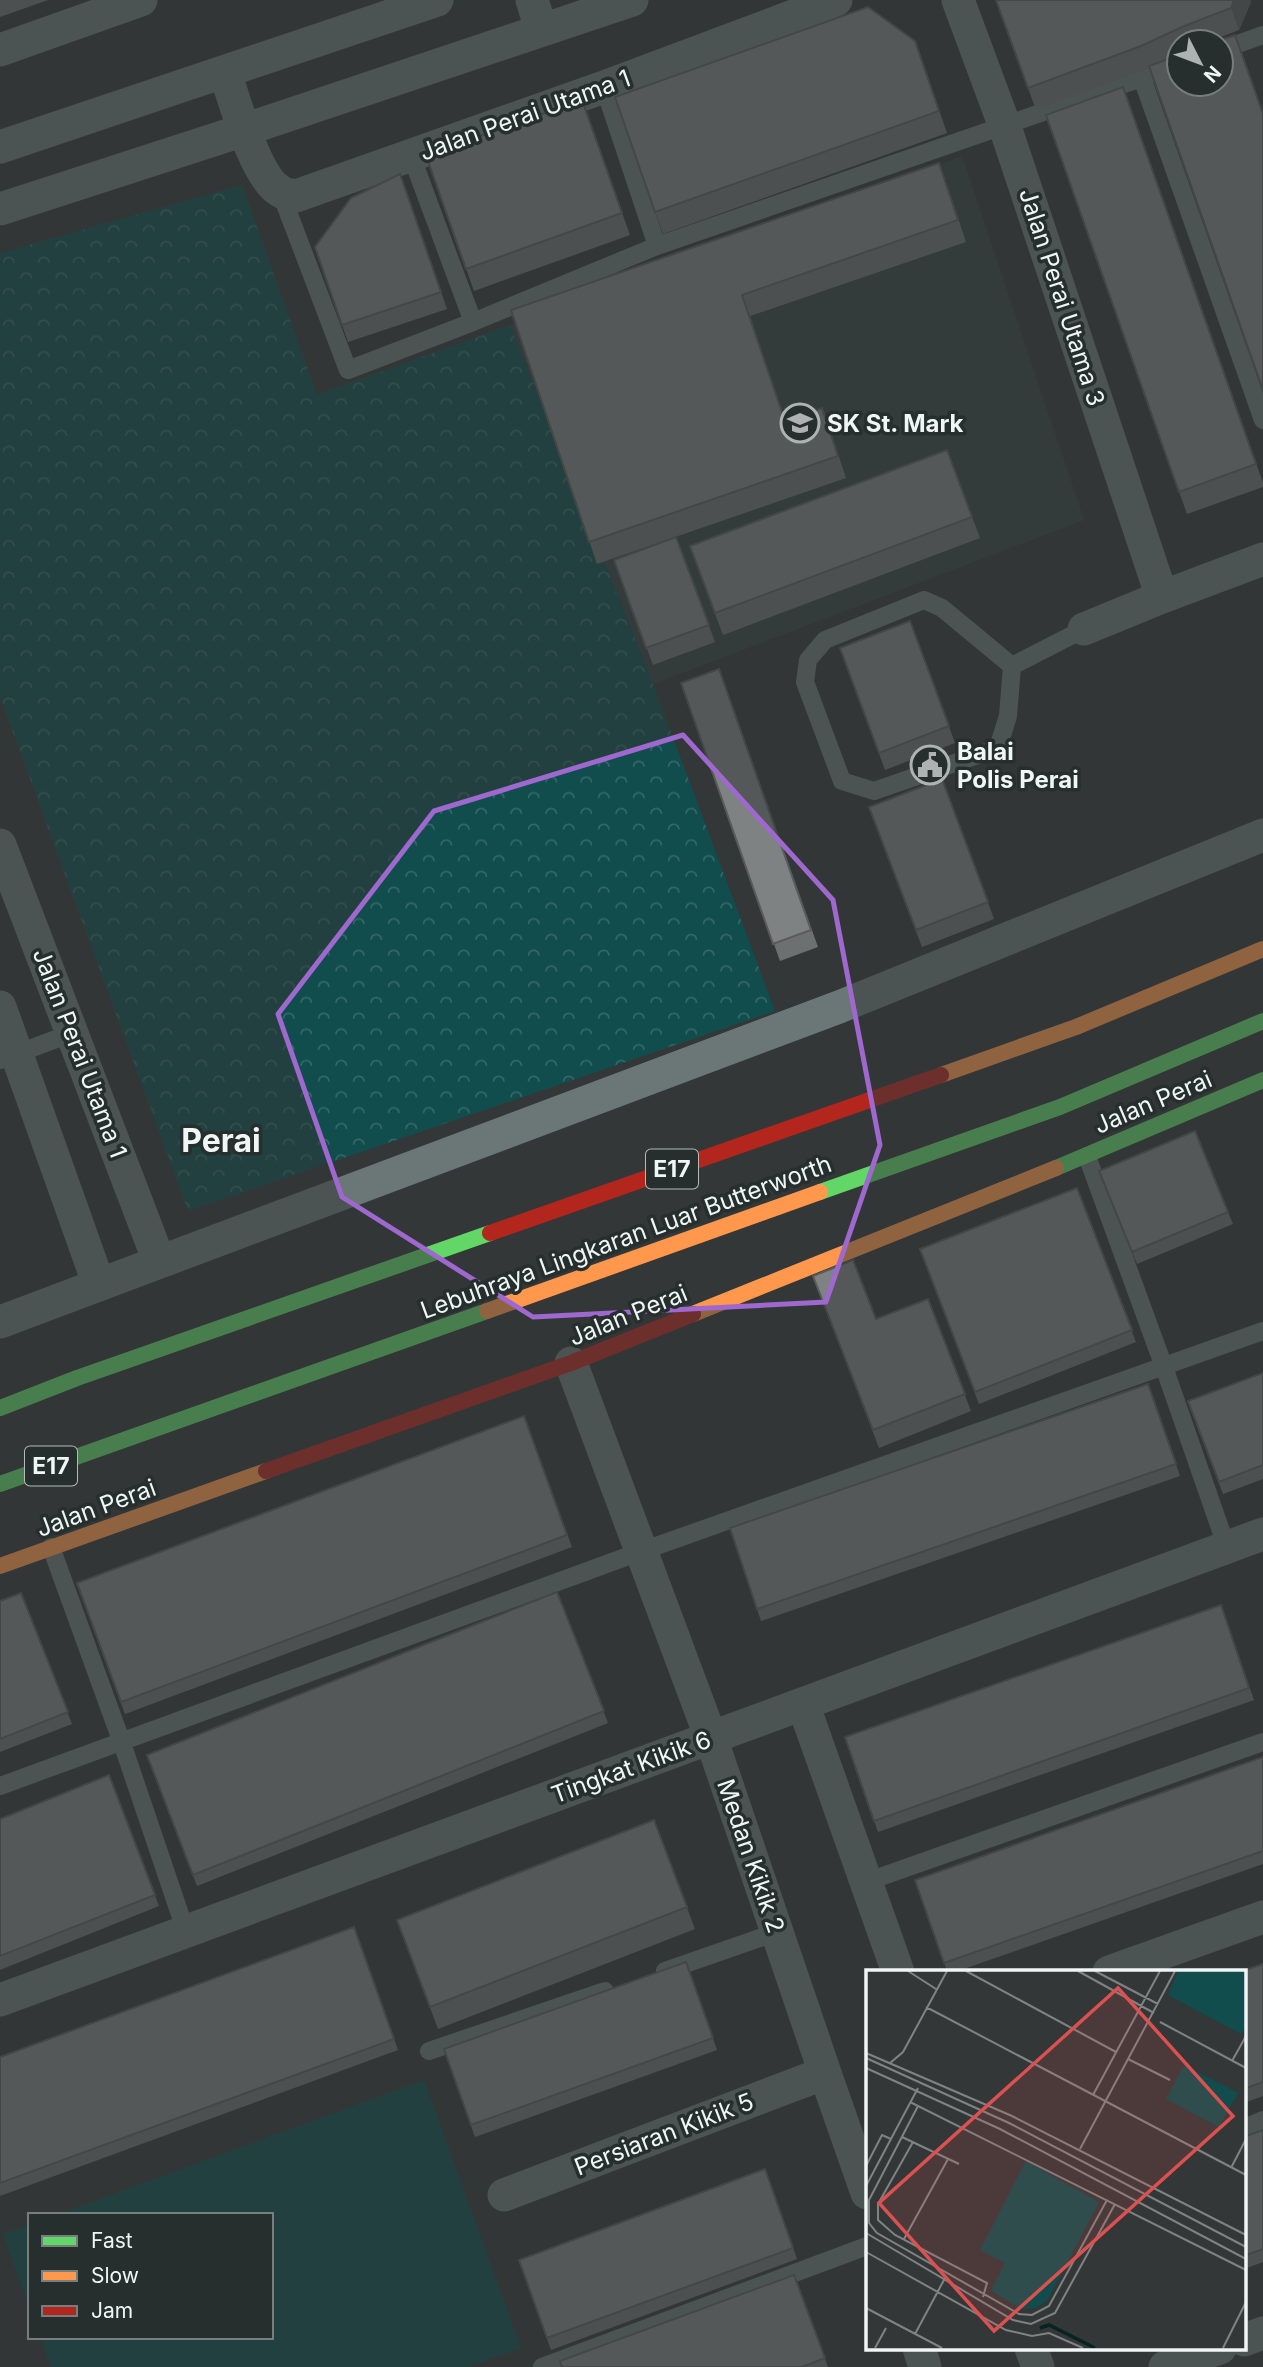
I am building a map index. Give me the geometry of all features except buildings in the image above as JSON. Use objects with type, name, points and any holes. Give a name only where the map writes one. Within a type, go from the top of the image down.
[{"type":"main road","name":"Lebuhraya Lingkaran Luar Butterworth","points":[[0,1408],[77,1378],[1076,1027],[1263,949]]},
{"type":"main road","name":"Lebuhraya Lingkaran Luar Butterworth","points":[[0,1484],[1060,1107],[1263,1021]]},
{"type":"main road","name":"Jalan Perai","points":[[0,1566],[571,1363],[1087,1156],[1263,1080]]},
{"type":"street","points":[[0,50],[141,0]]},
{"type":"street","points":[[0,148],[437,0]]},
{"type":"street","points":[[0,209],[244,130],[536,15],[632,0]]},
{"type":"street","name":"Jalan Perai Utama 1","points":[[280,191],[296,196],[604,87],[836,0]]},
{"type":"street","name":"Jalan Perai Utama 3","points":[[958,0],[1004,124],[1162,597]]},
{"type":"street","points":[[225,72],[244,130],[266,177],[280,191]]},
{"type":"street","points":[[1084,629],[1263,559]]},
{"type":"street","points":[[0,1322],[839,1007],[1263,835]]},
{"type":"street","name":"Jalan Perai Utama 1","points":[[0,845],[159,1261]]},
{"type":"street","points":[[1226,851],[1263,850]]},
{"type":"street","points":[[0,1007],[9,1057],[99,1285]]},
{"type":"street","name":"Medan Kikik 2","points":[[571,1363],[711,1738],[866,2190]]},
{"type":"street","name":"Tingkat Kikik 6","points":[[0,2000],[361,1865],[1227,1548],[1262,1538]]},
{"type":"street","points":[[803,1704],[897,1970]]},
{"type":"street","points":[[1116,1970],[1263,1917]]},
{"type":"street","name":"Persiaran Kikik 5","points":[[504,2195],[825,2073]]},
{"type":"street","points":[[1246,2339],[1263,2333]]},
{"type":"street","points":[[920,2350],[925,2367]]},
{"type":"street","points":[[1032,2350],[1038,2367]]},
{"type":"street","points":[[1165,2367],[1214,2350]]},
{"type":"lane","points":[[1235,45],[1263,35]]},
{"type":"lane","points":[[280,191],[348,369],[473,322],[657,246],[1165,70]]},
{"type":"lane","points":[[1143,78],[1263,420]]},
{"type":"lane","points":[[604,87],[657,246]]},
{"type":"lane","points":[[411,155],[473,322]]},
{"type":"lane","points":[[924,600],[943,608],[1012,666],[1008,716],[998,748],[874,792],[842,781],[805,682],[808,660],[825,640],[924,600]]},
{"type":"lane","points":[[1012,666],[1084,629]]},
{"type":"lane","points":[[9,1057],[72,1033]]},
{"type":"lane","points":[[1087,1156],[1227,1548]]},
{"type":"lane","points":[[0,1786],[642,1551],[1263,1331]]},
{"type":"lane","points":[[51,1548],[122,1743],[186,1932]]},
{"type":"lane","points":[[866,1882],[1263,1742]]},
{"type":"lane","points":[[648,1976],[778,1932]]},
{"type":"lane","points":[[429,2051],[622,1985]]},
{"type":"lane","points":[[1246,2126],[1263,2120]]},
{"type":"lane","points":[[542,2367],[866,2246]]},
{"type":"highlighted area","points":[[683,735],[833,900],[880,1145],[826,1302],[533,1317],[342,1197],[278,1014],[434,811]]},
{"type":"shaded area","name":"SK St. Mark","points":[[962,156],[1084,520],[653,684],[510,325]]},
{"type":"green space","points":[[242,185],[317,395],[510,325],[653,684],[775,1011],[188,1211],[0,697],[0,253]]},
{"type":"green space","points":[[424,2080],[521,2348],[468,2367],[51,2367],[41,2339],[273,2339],[273,2213],[61,2213]]},
{"type":"green space","points":[[28,2226],[28,2303],[3,2234]]},
{"type":"traffic: fast","points":[[820,1192],[1060,1107],[1263,1021]]},
{"type":"traffic: fast","points":[[1056,1168],[1263,1080]]},
{"type":"traffic: fast","points":[[0,1408],[77,1378],[490,1233]]},
{"type":"traffic: fast","points":[[0,1484],[487,1311]]},
{"type":"traffic: slow","points":[[941,1075],[1076,1027],[1263,949]]},
{"type":"traffic: slow","points":[[693,1314],[1056,1168]]},
{"type":"traffic: slow","points":[[487,1311],[820,1192]]},
{"type":"traffic: slow","points":[[0,1566],[266,1471]]},
{"type":"traffic: jam","points":[[490,1233],[941,1075]]},
{"type":"traffic: jam","points":[[266,1471],[571,1363],[693,1314]]},
{"type":"place","name":"SK St. Mark","points":[[800,423]]},
{"type":"place","name":"Balai Polis Perai","points":[[930,765]]},
{"type":"district","name":"Perai","points":[[221,1140]]}]
